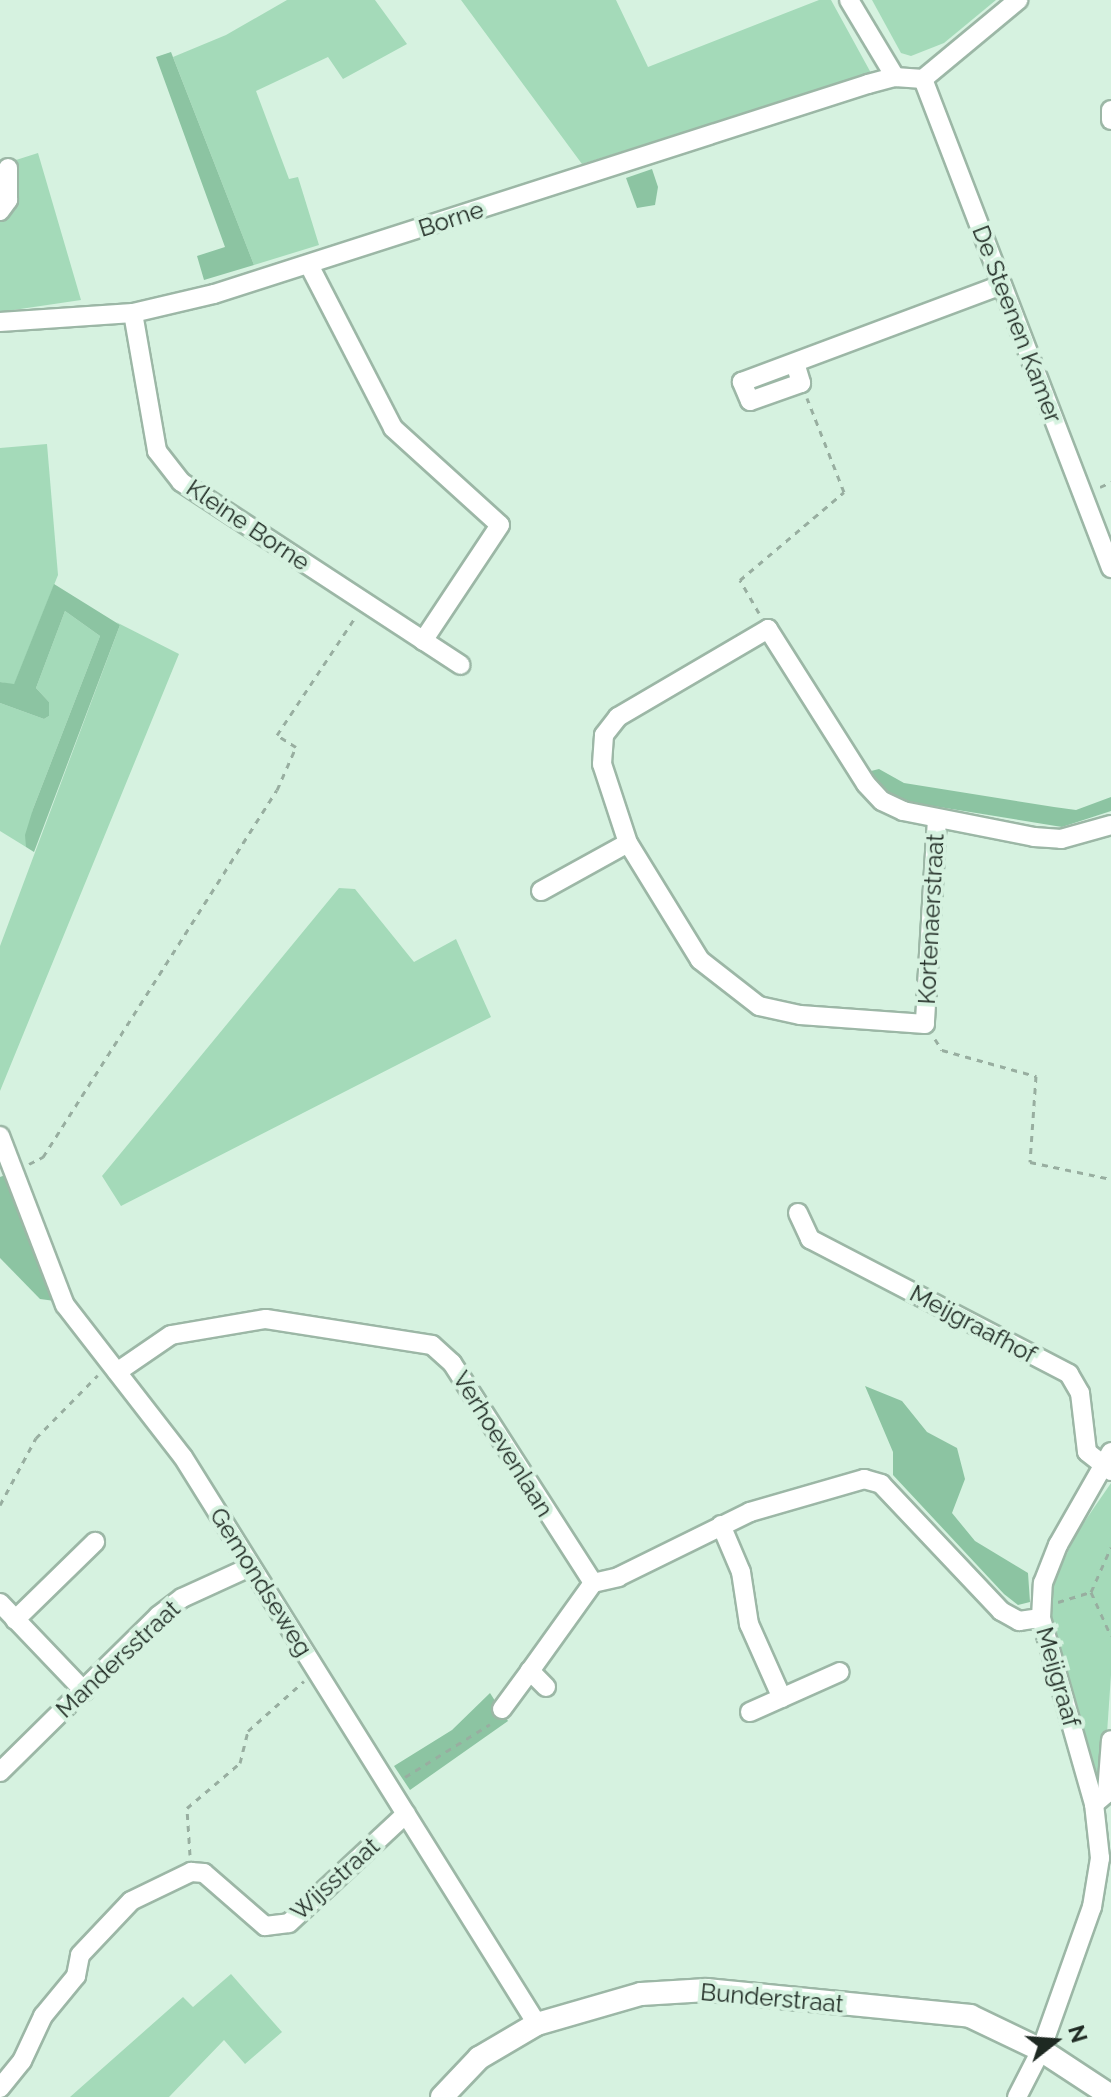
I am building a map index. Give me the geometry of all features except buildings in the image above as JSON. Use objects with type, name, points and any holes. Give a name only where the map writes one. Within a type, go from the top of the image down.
[{"type":"street","points":[[849,0],[895,77],[923,79],[1018,0]]},
{"type":"street","name":"Borne","points":[[0,322],[133,313],[309,265],[895,77]]},
{"type":"street","name":"De Steenen Kamer","points":[[923,79],[1111,568]]},
{"type":"street","points":[[1111,110],[1111,120]]},
{"type":"street","points":[[0,211],[8,200],[8,168]]},
{"type":"street","points":[[309,265],[393,428],[500,525],[423,641]]},
{"type":"street","points":[[795,363],[801,383],[750,401],[742,382],[1001,285]]},
{"type":"street","name":"Kleine Borne","points":[[133,313],[157,451],[181,482],[461,665]]},
{"type":"street","name":"Kortenaerstraat","points":[[937,819],[925,1024],[800,1015],[759,1006],[700,960],[628,843],[602,764],[604,735],[618,717],[768,629],[866,784],[882,801],[937,819],[1061,839],[1111,825]]},
{"type":"street","points":[[541,891],[628,843]]},
{"type":"street","name":"Gemondseweg","points":[[0,1136],[65,1305],[183,1457],[537,2024]]},
{"type":"street","name":"Meijgraafhof","points":[[798,1213],[810,1239],[1069,1374],[1080,1393],[1087,1452],[1108,1464]]},
{"type":"street","name":"Verhoevenlaan","points":[[113,1368],[171,1335],[266,1319],[432,1345],[452,1363],[593,1583]]},
{"type":"street","name":"Meijgraaf","points":[[1017,2097],[1041,2050],[1095,1899],[1100,1858],[1094,1804],[1041,1613],[1049,1563],[1108,1464]]},
{"type":"street","points":[[502,1709],[593,1583],[618,1577],[721,1525],[781,1501],[872,1480],[1001,1611],[1019,1621],[1041,1613]]},
{"type":"street","points":[[721,1525],[741,1572],[749,1624],[782,1698]]},
{"type":"street","points":[[84,1691],[5,1612],[95,1542]]},
{"type":"street","name":"Mandersstraat","points":[[0,1772],[182,1598],[250,1567]]},
{"type":"street","points":[[530,1671],[546,1687]]},
{"type":"street","points":[[750,1712],[840,1672]]},
{"type":"street","name":"Meijgraaf","points":[[1094,1804],[1107,1793],[1111,1740]]},
{"type":"street","name":"Wijsstraat","points":[[191,1872],[204,1873],[265,1926],[289,1923],[406,1814]]},
{"type":"street","points":[[0,2088],[22,2061],[43,2016],[76,1976],[80,1955],[131,1901],[191,1872]]},
{"type":"street","name":"Bunderstraat","points":[[442,2097],[479,2058],[537,2024],[641,1994],[707,1990],[970,2016],[1041,2050],[1111,2096]]},
{"type":"path","points":[[768,629],[740,580],[844,492],[801,383]]},
{"type":"path","points":[[13,1171],[43,1157],[269,803],[296,747],[277,735],[366,603]]},
{"type":"path","points":[[925,1024],[942,1050],[1036,1076],[1030,1162],[1111,1179]]},
{"type":"path","points":[[0,1505],[36,1438],[113,1368]]},
{"type":"path","points":[[1041,1613],[1091,1592],[1111,1547]]},
{"type":"path","points":[[1091,1592],[1111,1636]]},
{"type":"path","points":[[191,1872],[187,1808],[240,1763],[248,1731],[316,1671]]},
{"type":"path","points":[[389,1787],[488,1726],[502,1709]]},
{"type":"green space","points":[[287,0],[375,0],[407,44],[343,79],[328,57],[256,91],[289,179],[298,177],[319,245],[254,265],[173,57],[226,35]]},
{"type":"green space","points":[[461,0],[616,0],[648,67],[819,0],[831,0],[871,73],[582,164]]},
{"type":"green space","points":[[872,0],[996,0],[944,43],[911,56],[901,53]]},
{"type":"green space","points":[[171,52],[254,265],[204,280],[197,256],[225,247],[156,57]]},
{"type":"green space","points":[[38,153],[81,300],[0,312],[0,220],[17,199],[16,160]]},
{"type":"green space","points":[[652,169],[658,187],[655,205],[637,208],[626,178]]},
{"type":"green space","points":[[47,444],[58,575],[14,685],[0,682],[0,448]]},
{"type":"green space","points":[[54,584],[120,625],[34,852],[26,847],[25,835],[100,636],[65,611],[36,688],[49,702],[49,716],[44,719],[0,703],[0,682],[14,684]]},
{"type":"green space","points":[[65,611],[100,636],[33,809],[26,847],[0,831],[0,703],[44,719],[49,716],[49,702],[36,688]]},
{"type":"green space","points":[[116,622],[179,654],[0,1091],[0,946],[120,625]]},
{"type":"green space","points":[[879,769],[904,783],[1076,810],[1111,797],[1111,811],[1062,827],[896,800],[886,797],[871,771]]},
{"type":"green space","points":[[339,888],[355,889],[414,962],[456,939],[491,1017],[121,1206],[102,1176]]},
{"type":"green space","points":[[8,1174],[55,1301],[40,1299],[0,1258],[0,1177]]},
{"type":"green space","points":[[865,1386],[902,1401],[927,1432],[957,1448],[965,1479],[952,1513],[975,1541],[1028,1573],[1030,1602],[1018,1605],[1004,1594],[893,1475],[893,1452]]},
{"type":"green space","points":[[1111,1483],[1111,1675],[1104,1777],[1098,1778],[1051,1613],[1052,1586],[1076,1534]]},
{"type":"green space","points":[[490,1693],[508,1721],[410,1790],[394,1766],[452,1730]]},
{"type":"green space","points":[[231,1974],[282,2032],[245,2064],[224,2040],[169,2097],[70,2097],[183,1997],[193,2007]]}]
